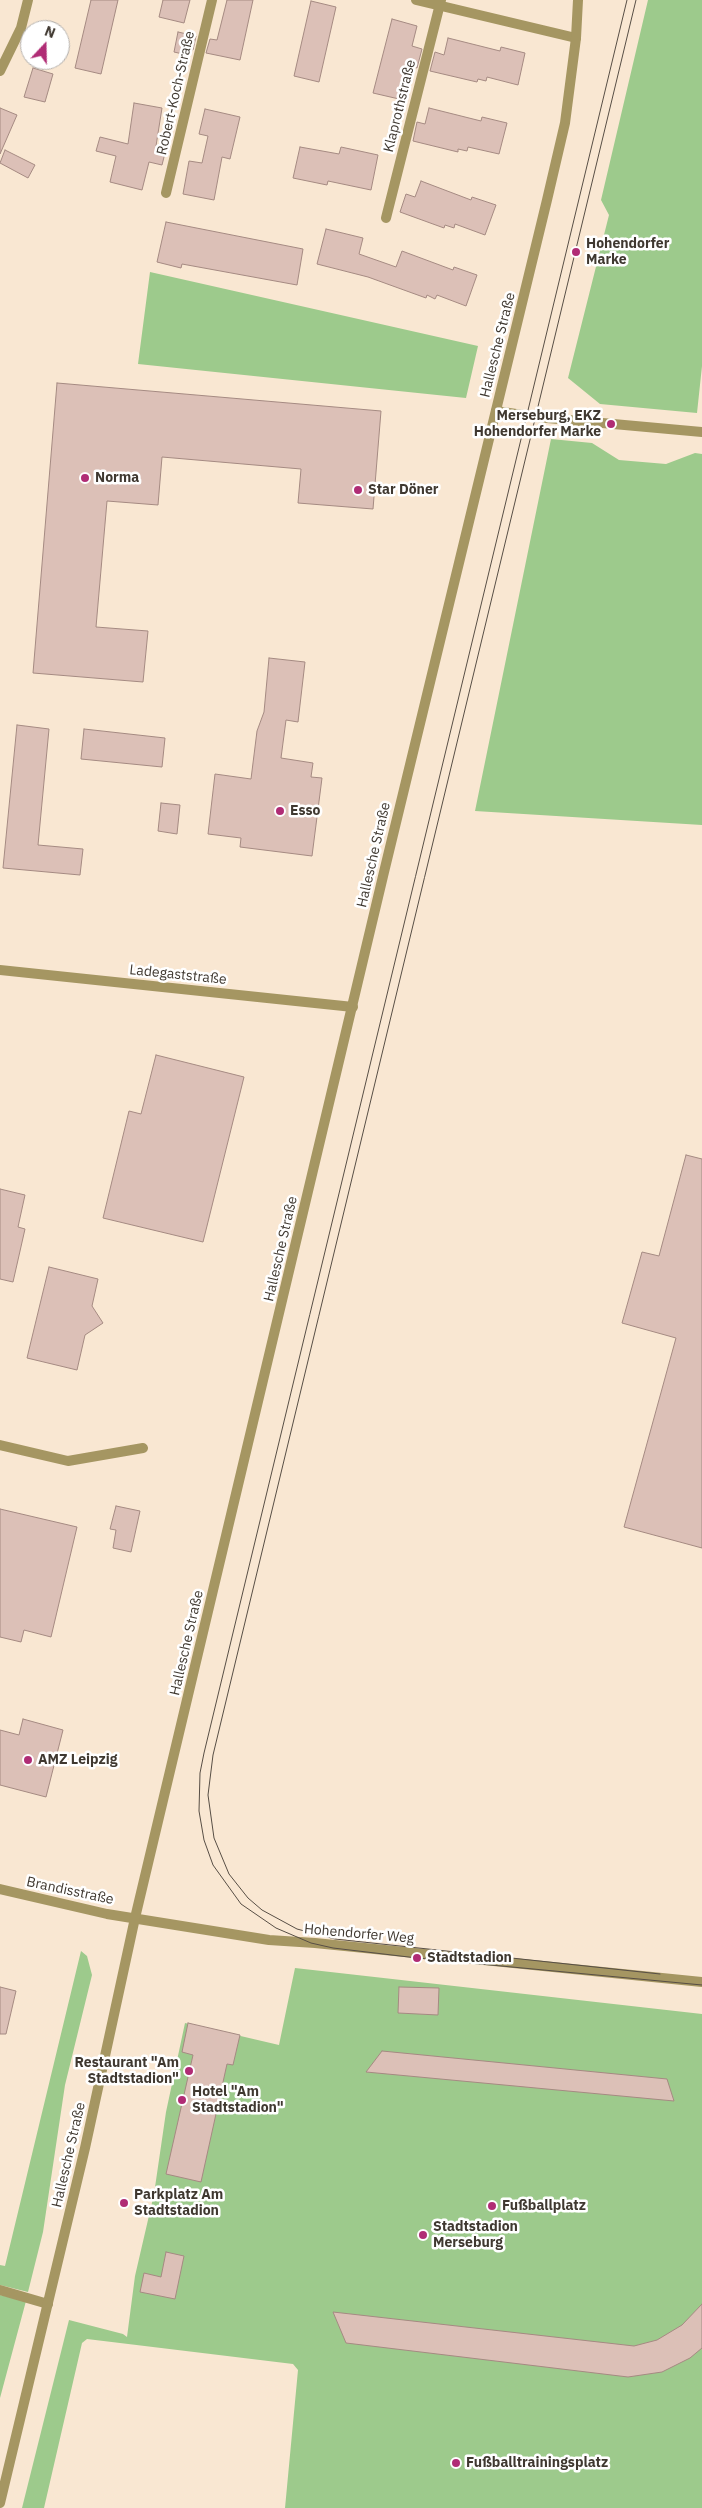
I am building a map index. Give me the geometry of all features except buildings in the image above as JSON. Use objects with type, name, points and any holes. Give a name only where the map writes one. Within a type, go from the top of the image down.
[{"type":"street","points":[[0,71],[21,28],[28,0]]},
{"type":"street","name":"Robert-Koch-Straße","points":[[166,192],[212,0]]},
{"type":"street","points":[[416,0],[440,3],[576,38]]},
{"type":"street","name":"Hallesche Straße","points":[[0,2503],[48,2304],[135,1918],[565,122],[576,38],[578,0]]},
{"type":"street","name":"Klaprothstraße","points":[[386,218],[440,3]]},
{"type":"street","points":[[496,411],[536,418],[702,432]]},
{"type":"street","name":"Ladegaststraße","points":[[0,970],[353,1007]]},
{"type":"street","points":[[0,1445],[68,1462],[143,1448]]},
{"type":"street","name":"Brandisstraße","points":[[0,1889],[88,1910],[135,1918]]},
{"type":"street","name":"Hohendorfer Weg","points":[[135,1918],[269,1940],[702,1982]]},
{"type":"street","points":[[0,2290],[48,2304]]},
{"type":"green space","points":[[648,0],[702,0],[702,366],[697,413],[600,404],[568,378],[609,215],[601,200]]},
{"type":"green space","points":[[150,272],[478,346],[466,398],[138,364]]},
{"type":"green space","points":[[551,439],[592,443],[619,460],[666,464],[695,453],[702,454],[702,825],[475,811]]},
{"type":"green space","points":[[81,1951],[87,1956],[92,1975],[65,2085],[43,2232],[28,2292],[0,2285],[0,2265],[5,2266]]},
{"type":"green space","name":"Stadtstadion Merseburg","points":[[295,1968],[702,2014],[702,2508],[285,2508],[298,2370],[293,2364],[87,2339],[82,2343],[44,2508],[22,2508],[69,2320],[123,2334],[127,2337],[135,2276],[154,2194],[166,2112],[185,2023],[279,2045]]},
{"type":"green space","points":[[0,2295],[26,2301],[0,2398]]},
{"type":"tram line","points":[[627,0],[204,1753],[200,1773],[199,1811],[204,1840],[213,1865],[241,1904],[276,1928],[311,1943],[333,1948],[417,1958],[702,1985]]},
{"type":"tram line","points":[[636,0],[213,1755],[208,1795],[214,1838],[229,1874],[248,1898],[262,1910],[297,1929],[335,1939],[660,1974]]},
{"type":"place","name":"Hohendorfer Marke","points":[[576,252]]},
{"type":"place","name":"Merseburg, EKZ Hohendorfer Marke","points":[[611,424]]},
{"type":"place","name":"Norma","points":[[85,478]]},
{"type":"place","name":"Star Döner","points":[[358,490]]},
{"type":"place","name":"Esso","points":[[280,811]]},
{"type":"place","name":"AMZ Leipzig","points":[[28,1760]]},
{"type":"place","name":"Stadtstadion","points":[[417,1958]]},
{"type":"place","name":"Restaurant \"Am Stadtstadion\"","points":[[189,2071]]},
{"type":"place","name":"Hotel \"Am Stadtstadion\"","points":[[182,2100]]},
{"type":"place","name":"Parkplatz Am Stadtstadion","points":[[124,2203]]},
{"type":"place","name":"Fußballplatz","points":[[492,2206]]},
{"type":"place","name":"Stadtstadion Merseburg","points":[[423,2235]]},
{"type":"place","name":"Fußballtrainingsplatz","points":[[456,2463]]}]
